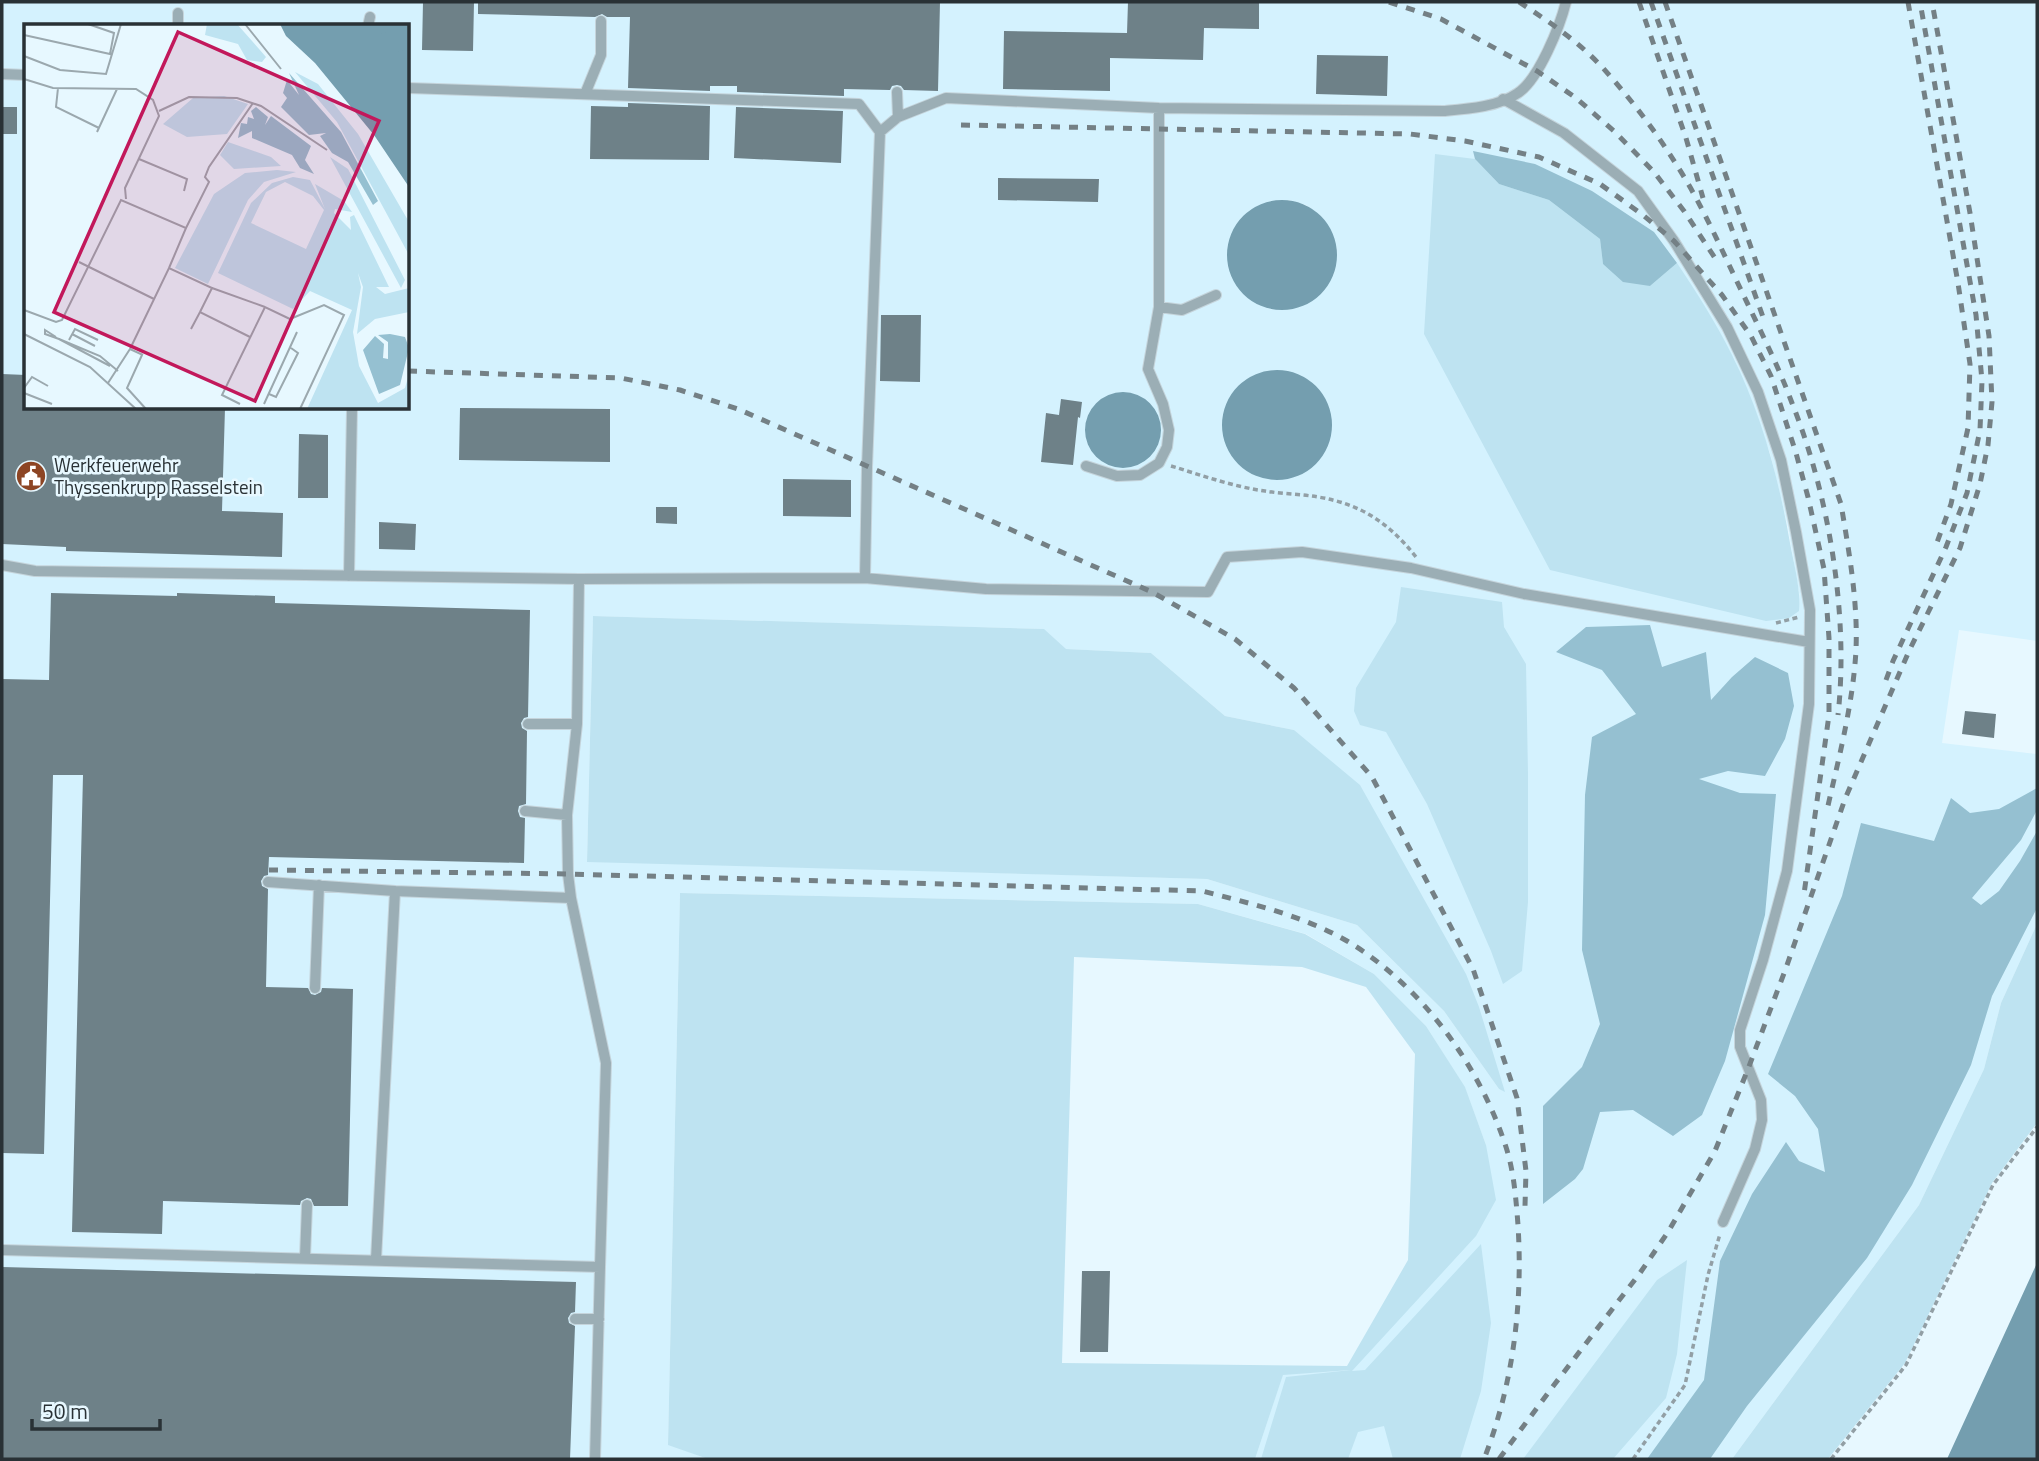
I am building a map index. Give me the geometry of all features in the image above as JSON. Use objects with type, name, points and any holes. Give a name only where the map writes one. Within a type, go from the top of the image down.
[{"type":"lane","points":[[880,132],[898,117],[946,97],[1159,108],[1444,111],[1473,108],[1518,93],[1530,82],[1558,28],[1566,2]]},
{"type":"lane","points":[[177,24],[178,13]]},
{"type":"lane","points":[[585,94],[601,55],[601,21]]},
{"type":"lane","points":[[2,74],[24,75]]},
{"type":"lane","points":[[410,88],[859,104],[880,132],[865,578]]},
{"type":"lane","points":[[897,92],[898,117]]},
{"type":"lane","points":[[1503,99],[1563,133],[1638,191],[1674,241],[1727,327],[1758,392],[1781,460],[1796,532],[1810,615],[1809,704],[1787,871],[1763,960],[1740,1030],[1740,1046],[1761,1100],[1762,1120],[1755,1149],[1723,1222]]},
{"type":"lane","points":[[1086,466],[1117,476],[1140,475],[1159,463],[1167,447],[1170,430],[1163,404],[1148,369],[1159,307],[1159,108]]},
{"type":"lane","points":[[1159,307],[1182,310],[1216,295]]},
{"type":"lane","points":[[349,576],[352,410]]},
{"type":"lane","points":[[2,565],[35,571],[349,576],[579,579],[865,578],[986,589],[1208,592],[1227,557],[1302,552],[1411,568],[1524,594],[1809,642]]},
{"type":"lane","points":[[579,579],[577,724],[567,815],[568,874],[606,1063],[598,1457]]},
{"type":"lane","points":[[528,724],[577,724]]},
{"type":"lane","points":[[525,811],[567,815]]},
{"type":"lane","points":[[268,882],[395,891],[571,898]]},
{"type":"lane","points":[[315,988],[319,885]]},
{"type":"lane","points":[[376,1260],[395,891]]},
{"type":"lane","points":[[305,1258],[307,1205]]},
{"type":"lane","points":[[2,1250],[600,1267]]},
{"type":"lane","points":[[575,1319],[599,1319]]},
{"type":"path","points":[[1159,463],[1263,491],[1317,496],[1365,511],[1390,528],[1421,563]]},
{"type":"path","points":[[1766,624],[1810,615]]},
{"type":"path","points":[[1831,1459],[1906,1365],[1993,1185],[2037,1127]]},
{"type":"path","points":[[1633,1459],[1685,1385],[1708,1275],[1723,1222]]},
{"type":"shaded area","points":[[2,2],[2037,2],[2037,641],[1959,630],[1942,743],[2037,754],[2037,924],[2001,1003],[1984,1069],[1919,1205],[1732,1459],[1255,1459],[1283,1374],[1352,1370],[1486,1145],[1465,1088],[1426,1026],[1374,974],[1306,934],[1198,904],[680,893],[668,1444],[708,1459],[2,1459]],"holes":[[[1288,200],[1306,205],[1321,216],[1337,249],[1334,274],[1321,294]],[[1733,356],[1770,453],[1788,527],[1800,598]],[[593,616],[1043,629],[1065,649],[1151,653],[1225,716],[1294,730],[1504,1091],[1499,1089],[1444,1011],[1357,925],[1207,879],[587,861]]]},
{"type":"shaded area","points":[[1473,151],[1535,164],[1592,191],[1654,232],[1677,263],[1650,286],[1623,282],[1603,264],[1600,239],[1549,200],[1499,184],[1475,159]]},
{"type":"shaded area","points":[[1435,154],[1475,159],[1499,184],[1549,200],[1600,239],[1603,264],[1650,286],[1677,263],[1726,343],[1752,400],[1786,519],[1798,586],[1799,611],[1789,618],[1766,621],[1550,570],[1424,334]]},
{"type":"shaded area","points":[[1282,200],[1303,204],[1321,216],[1333,234],[1337,255],[1333,276],[1321,294],[1303,306],[1282,310],[1261,306],[1243,294],[1231,276],[1227,255],[1231,234],[1243,216],[1261,204]]},
{"type":"shaded area","points":[[1277,370],[1298,374],[1316,386],[1328,404],[1332,425],[1328,446],[1316,464],[1298,476],[1277,480],[1256,476],[1238,464],[1226,446],[1222,425],[1226,404],[1238,386],[1256,374]]},
{"type":"shaded area","points":[[1116,392],[1130,392],[1144,398],[1155,409],[1161,430],[1158,445],[1150,457],[1130,468],[1116,468],[1102,462],[1091,451],[1085,437],[1085,423],[1091,409],[1102,398]]},
{"type":"shaded area","points":[[1401,587],[1502,602],[1504,627],[1526,664],[1528,902],[1522,971],[1503,984],[1427,804],[1386,732],[1360,725],[1354,711],[1356,688],[1396,622]]},
{"type":"shaded area","points":[[593,616],[1044,629],[1066,649],[1151,653],[1225,716],[1294,730],[1360,785],[1466,974],[1505,1092],[1499,1089],[1444,1011],[1357,925],[1207,879],[587,862]]},
{"type":"shaded area","points":[[1650,625],[1662,667],[1706,652],[1711,700],[1755,657],[1788,673],[1794,706],[1785,739],[1765,776],[1728,771],[1699,779],[1740,793],[1776,794],[1765,915],[1725,1061],[1702,1115],[1673,1136],[1633,1110],[1600,1112],[1583,1169],[1575,1179],[1543,1204],[1543,1106],[1582,1067],[1600,1024],[1582,950],[1585,795],[1592,737],[1636,714],[1602,670],[1556,652],[1586,627]]},
{"type":"shaded area","points":[[2037,788],[2036,812],[2021,840],[1972,898],[1981,905],[1999,891],[2037,831],[2037,908],[1992,996],[1971,1065],[1912,1185],[1867,1258],[1747,1406],[1710,1459],[1647,1459],[1704,1380],[1720,1261],[1752,1194],[1786,1142],[1799,1161],[1825,1172],[1818,1129],[1795,1096],[1768,1074],[1842,896],[1861,823],[1934,841],[1951,798],[1970,813],[1999,809]]},
{"type":"shaded area","points":[[680,893],[1198,904],[1305,934],[1374,974],[1426,1026],[1465,1087],[1486,1145],[1496,1200],[1476,1236],[1352,1371],[1365,1370],[1481,1244],[1491,1323],[1481,1391],[1460,1459],[1393,1459],[1384,1426],[1358,1432],[1348,1459],[1261,1459],[1286,1377],[1351,1370],[1283,1375],[1255,1459],[708,1459],[668,1445]],"holes":[[[1074,957],[1302,967],[1366,987],[1415,1054],[1408,1260],[1347,1366],[1062,1363]]]},
{"type":"shaded area","points":[[2037,924],[2037,1123],[1992,1183],[1905,1363],[1828,1459],[1732,1459],[1919,1205],[1984,1069],[2001,1003]]},
{"type":"shaded area","points":[[1687,1260],[1677,1354],[1666,1398],[1613,1459],[1523,1459],[1657,1280]]},
{"type":"shaded area","points":[[2037,1263],[2037,1459],[1947,1459]]},
{"type":"building","points":[[423,2],[474,2],[473,51],[422,50]]},
{"type":"building","points":[[478,2],[940,2],[938,91],[904,90],[897,85],[890,90],[844,89],[844,96],[737,92],[737,86],[710,86],[710,91],[628,88],[630,17],[607,17],[602,14],[595,17],[478,14]]},
{"type":"building","points":[[1128,2],[1259,2],[1259,29],[1204,28],[1203,60],[1110,58],[1110,91],[1003,89],[1004,31],[1127,33]]},
{"type":"building","points":[[1317,55],[1388,56],[1387,96],[1316,94]]},
{"type":"building","points":[[628,103],[710,106],[709,160],[590,159],[591,106],[628,107]]},
{"type":"building","points":[[2,107],[17,107],[17,134],[2,134]]},
{"type":"building","points":[[736,107],[843,111],[841,163],[734,158]]},
{"type":"building","points":[[998,178],[1099,179],[1098,202],[998,200]]},
{"type":"building","points":[[881,315],[921,315],[920,382],[880,381]]},
{"type":"building","points":[[2,374],[24,375],[24,410],[225,410],[222,511],[283,513],[282,557],[66,551],[66,547],[2,544]]},
{"type":"building","points":[[1061,399],[1082,402],[1073,465],[1041,462],[1046,413],[1059,415]]},
{"type":"building","points":[[460,408],[610,409],[610,462],[459,460]]},
{"type":"building","points":[[299,434],[328,435],[328,498],[298,498]]},
{"type":"building","points":[[783,479],[851,480],[851,517],[783,516]]},
{"type":"building","points":[[656,507],[677,507],[677,524],[656,523]]},
{"type":"building","points":[[379,522],[416,524],[415,550],[379,549]]},
{"type":"building","points":[[51,593],[275,596],[275,603],[530,610],[528,717],[521,723],[522,728],[527,731],[526,804],[519,806],[518,811],[520,817],[525,818],[524,863],[269,857],[268,875],[261,881],[262,886],[268,889],[266,987],[308,988],[311,994],[315,995],[321,992],[322,988],[353,989],[348,1206],[314,1206],[311,1199],[307,1198],[301,1201],[300,1205],[163,1201],[162,1234],[72,1232],[83,775],[53,775],[44,1154],[2,1153],[2,679],[49,680]]},
{"type":"building","points":[[1965,711],[1996,714],[1994,738],[1962,734]]},
{"type":"building","points":[[2,1267],[576,1282],[575,1312],[568,1318],[569,1323],[575,1326],[570,1459],[2,1459]]},
{"type":"building","points":[[1082,1271],[1110,1271],[1108,1352],[1080,1352]]},
{"type":"railway","points":[[1389,2],[1441,19],[1537,71],[1576,98],[1615,132],[1654,172],[1719,264]]},
{"type":"railway","points":[[1519,2],[1593,58],[1622,90],[1659,139],[1703,211],[1775,361],[1805,439],[1826,516],[1841,637],[1838,715]]},
{"type":"railway","points":[[1639,2],[1686,138],[1703,198]]},
{"type":"railway","points":[[1651,2],[1763,317]]},
{"type":"railway","points":[[1665,2],[1841,504],[1854,595],[1856,650],[1849,710],[1827,810]]},
{"type":"railway","points":[[1908,2],[1970,364],[1968,428],[1951,504],[1935,548]]},
{"type":"railway","points":[[1886,680],[1946,547],[1967,493],[1980,430],[1982,381],[1976,315],[1920,2]]},
{"type":"railway","points":[[1499,1459],[1640,1273],[1668,1232],[1715,1151],[1786,968],[1845,799],[1909,651],[1960,548],[1980,484],[1988,445],[1992,402],[1989,336],[1932,2]]},
{"type":"railway","points":[[961,125],[1410,134],[1465,141],[1539,157],[1600,184],[1674,241],[1722,295],[1751,336],[1771,376],[1796,453],[1824,569],[1829,638],[1829,715],[1804,894]]},
{"type":"railway","points":[[410,371],[621,378],[680,390],[738,409],[1152,592],[1235,639],[1294,688],[1372,777],[1473,969],[1517,1098],[1526,1171],[1525,1206]]},
{"type":"railway","points":[[269,870],[568,874],[1202,891],[1276,911],[1330,932],[1374,959],[1423,1004],[1464,1058],[1481,1087],[1506,1147],[1513,1176],[1518,1225],[1517,1315],[1509,1374],[1484,1459]]},
{"type":"place","name":"Werkfeuerwehr Thyssenkrupp Rasselstein","points":[[31,476]]}]
